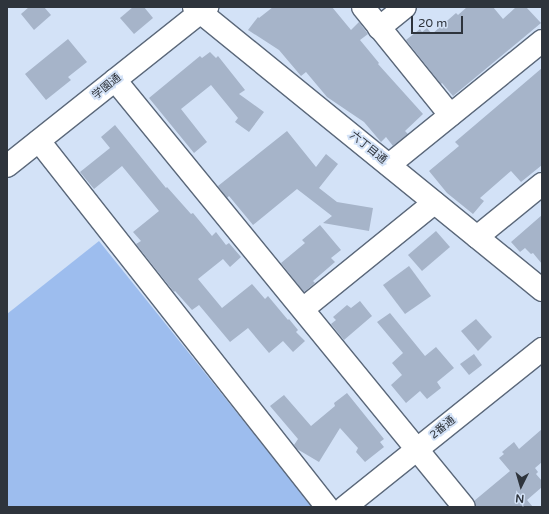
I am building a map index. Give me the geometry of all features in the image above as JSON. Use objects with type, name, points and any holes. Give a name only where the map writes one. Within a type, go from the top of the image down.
[{"type":"street","points":[[363,7],[450,115]]},
{"type":"street","points":[[380,28],[405,7]]},
{"type":"street","name":"学園通","points":[[7,166],[115,80],[200,9]]},
{"type":"street","name":"六丁目通","points":[[200,9],[434,203],[542,290]]},
{"type":"street","points":[[389,165],[542,41]]},
{"type":"street","points":[[115,80],[464,507]]},
{"type":"street","points":[[39,141],[327,507]]},
{"type":"street","points":[[477,237],[542,184]]},
{"type":"street","points":[[303,309],[434,203]]},
{"type":"street","name":"2番通","points":[[344,507],[542,349]]},
{"type":"shaded area","points":[[99,241],[311,505],[309,507],[7,507],[7,314]]},
{"type":"building","points":[[29,7],[44,7],[51,15],[34,30],[21,14]]},
{"type":"building","points":[[133,7],[144,7],[153,18],[134,34],[120,18]]},
{"type":"building","points":[[273,7],[332,7],[351,30],[359,22],[368,34],[360,40],[379,63],[378,64],[423,114],[405,131],[408,134],[393,146],[386,137],[381,142],[364,122],[327,97],[306,72],[301,76],[279,50],[248,30],[258,17],[259,18]]},
{"type":"building","points":[[467,7],[493,7],[503,19],[516,7],[526,7],[541,23],[453,96],[442,83],[441,84],[406,40],[420,29],[422,32],[427,28],[432,34],[456,13],[458,15]]},
{"type":"building","points":[[68,39],[87,62],[68,77],[71,80],[46,100],[25,74]]},
{"type":"building","points":[[210,52],[216,58],[218,56],[245,90],[239,94],[264,112],[249,132],[235,122],[238,118],[211,85],[181,109],[207,142],[194,153],[149,98],[200,56],[202,58]]},
{"type":"building","points":[[542,68],[542,165],[521,182],[511,171],[480,198],[484,201],[473,214],[447,193],[429,171],[459,146],[455,142]]},
{"type":"building","points":[[115,125],[166,188],[167,187],[191,214],[193,213],[212,236],[216,232],[226,245],[229,243],[241,257],[230,267],[223,259],[198,279],[222,308],[252,284],[265,299],[268,296],[288,320],[289,319],[298,330],[296,332],[305,341],[293,352],[283,341],[269,353],[248,328],[230,342],[199,305],[192,310],[175,291],[174,292],[136,244],[141,241],[133,232],[159,211],[122,166],[94,189],[80,172],[110,148],[101,137]]},
{"type":"building","points":[[287,131],[316,167],[326,154],[338,164],[319,188],[337,202],[373,208],[369,231],[323,223],[332,216],[297,189],[253,225],[229,196],[227,198],[218,186]]},
{"type":"building","points":[[542,215],[542,264],[533,253],[531,254],[525,248],[520,252],[511,242]]},
{"type":"building","points":[[320,225],[341,250],[331,258],[335,262],[313,281],[315,283],[304,292],[281,263],[305,243],[302,240]]},
{"type":"building","points":[[436,231],[450,247],[422,271],[408,255]]},
{"type":"building","points":[[409,266],[431,296],[405,314],[383,285]]},
{"type":"building","points":[[360,301],[372,316],[344,340],[331,324],[336,320],[333,317],[347,305],[351,308]]},
{"type":"building","points":[[390,313],[425,356],[436,347],[454,368],[437,382],[441,388],[427,399],[420,391],[406,403],[391,385],[402,375],[392,363],[403,353],[377,322]]},
{"type":"building","points":[[476,319],[492,337],[478,351],[461,331]]},
{"type":"building","points":[[474,354],[482,365],[469,375],[460,364]]},
{"type":"building","points":[[347,393],[384,439],[380,442],[384,447],[365,462],[356,452],[358,448],[340,428],[319,462],[297,449],[294,445],[298,439],[270,406],[284,395],[311,426],[335,406],[334,403]]},
{"type":"building","points":[[542,429],[542,462],[535,468],[538,472],[536,474],[542,481],[542,487],[527,500],[533,507],[476,507],[474,501],[510,471],[499,458],[504,454],[502,452],[514,442],[519,449]]}]
